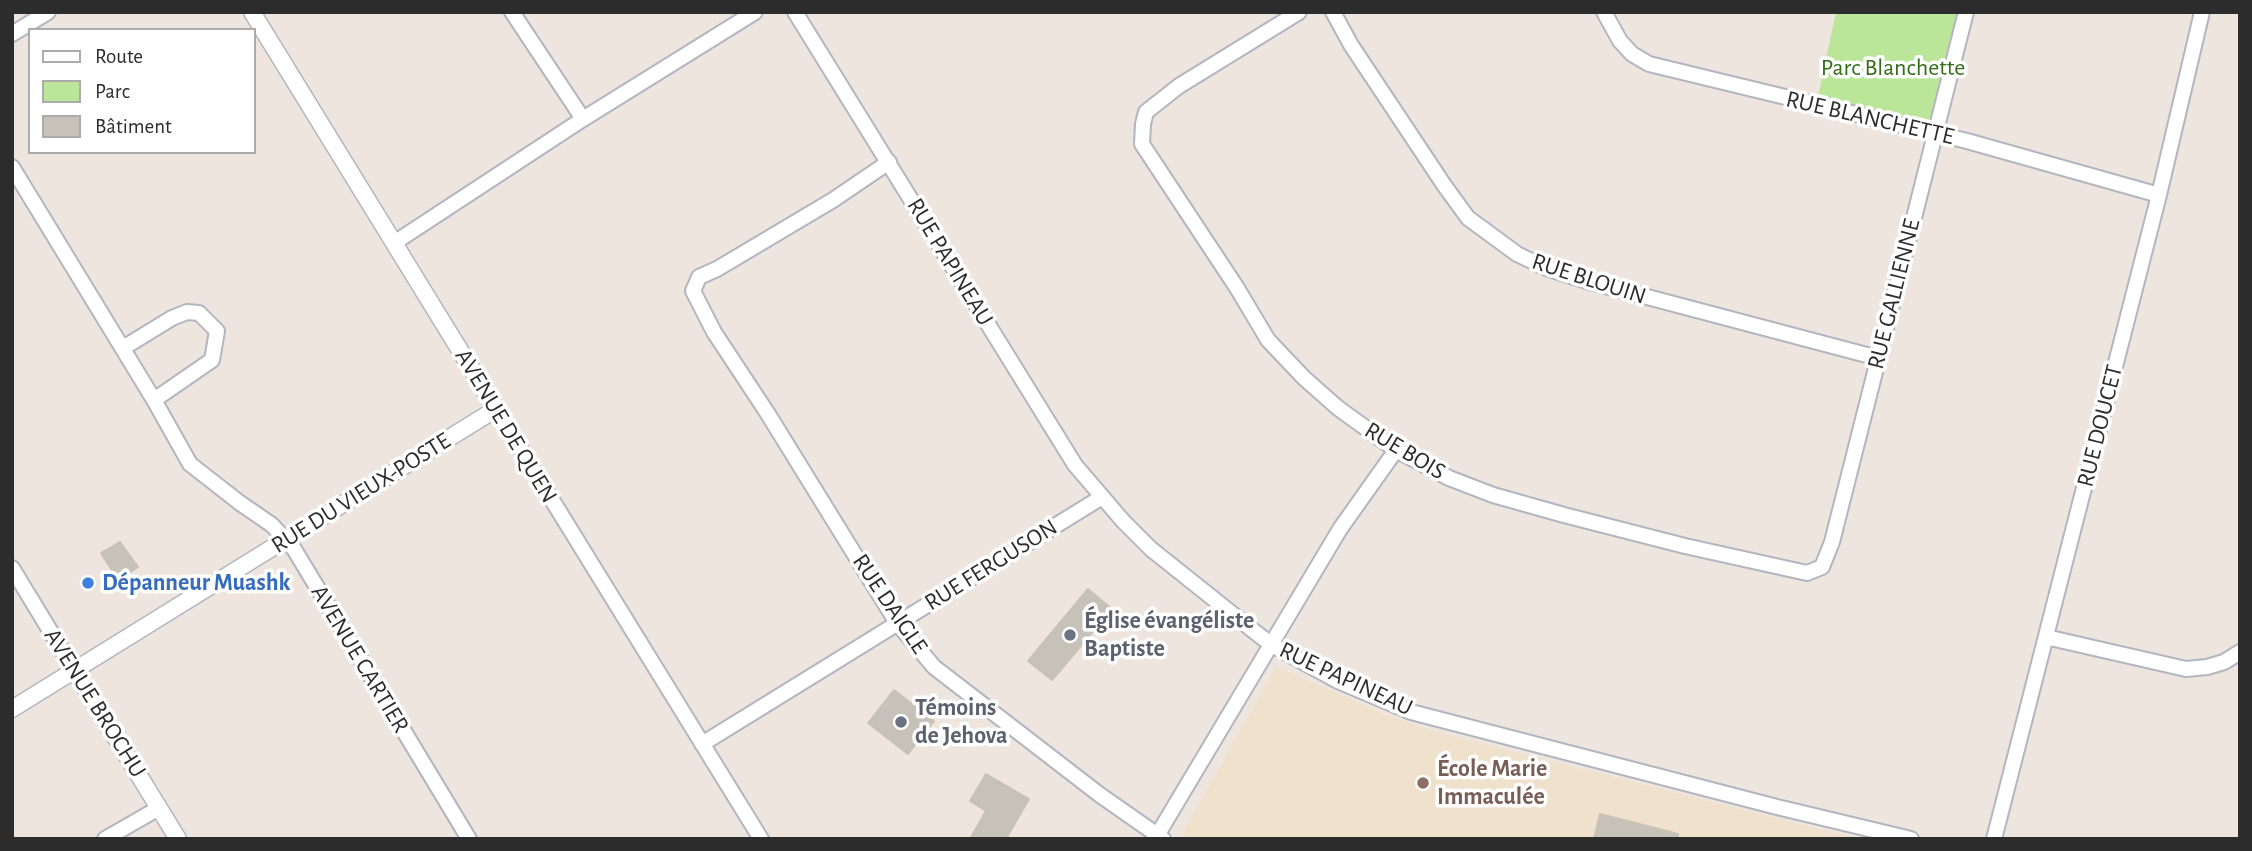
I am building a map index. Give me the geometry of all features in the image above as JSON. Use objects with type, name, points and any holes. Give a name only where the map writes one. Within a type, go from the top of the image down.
[{"type":"street","points":[[12,34],[48,12]]},
{"type":"street","name":"AVENUE DE QUEN","points":[[252,12],[761,839]]},
{"type":"street","points":[[512,12],[583,118]]},
{"type":"street","points":[[394,243],[583,118],[755,12]]},
{"type":"street","name":"RUE PAPINEAU","points":[[795,12],[1075,465],[1151,549],[1272,645],[1338,681],[1411,712],[1910,839]]},
{"type":"street","name":"RUE BOIS","points":[[1298,12],[1179,86],[1146,112],[1143,124],[1142,144],[1268,340],[1304,378],[1338,408],[1396,450],[1449,478],[1493,495],[1749,561],[1807,573],[1815,570]]},
{"type":"street","name":"RUE BLOUIN","points":[[1333,12],[1351,45],[1468,218],[1517,254],[1546,268],[1583,280],[1878,358]]},
{"type":"street","name":"RUE BLANCHETTE","points":[[1604,12],[1620,41],[1632,54],[1649,64],[1967,141],[2159,194]]},
{"type":"street","name":"RUE GALLIENNE","points":[[1815,570],[1822,567],[1827,558],[1966,12]]},
{"type":"street","name":"RUE DOUCET","points":[[1994,839],[2159,194],[2202,12]]},
{"type":"street","name":"RUE DAIGLE","points":[[889,162],[821,207],[699,277],[693,291],[714,332],[897,623],[934,667],[1158,837]]},
{"type":"street","name":"AVENUE CARTIER","points":[[12,167],[123,348],[190,464],[272,525],[286,539],[468,839]]},
{"type":"street","points":[[123,348],[172,318],[187,312],[199,313],[217,331],[212,360],[154,400]]},
{"type":"street","name":"RUE DU VIEUX-POSTE","points":[[12,709],[77,676],[286,539],[496,409]]},
{"type":"street","points":[[1158,837],[1340,528],[1396,450]]},
{"type":"street","name":"RUE FERGUSON","points":[[702,744],[1102,497]]},
{"type":"street","name":"AVENUE BROCHU","points":[[12,568],[178,839]]},
{"type":"street","points":[[2046,637],[2186,669],[2216,665],[2240,652]]},
{"type":"street","points":[[105,839],[159,808]]},
{"type":"shaded area","name":"École Marie Immaculée","points":[[1276,667],[1382,713],[1432,731],[1859,839],[1191,839],[1182,834]]},
{"type":"green space","name":"Parc Blanchette","points":[[1836,12],[1966,12],[1932,138],[1816,106]]},
{"type":"building","points":[[120,542],[138,567],[118,580],[101,553]]},
{"type":"building","name":"Église évangéliste Baptiste","points":[[1088,589],[1112,609],[1052,680],[1028,661]]},
{"type":"building","name":"Témoins de Jehova","points":[[894,690],[934,721],[908,754],[868,723]]},
{"type":"building","points":[[986,774],[1029,799],[1006,839],[970,839],[986,811],[970,801]]},
{"type":"building","points":[[1600,814],[1678,834],[1678,839],[1594,839]]},
{"type":"place","name":"Dépanneur Muashk","points":[[88,583]]},
{"type":"place","name":"Église évangéliste Baptiste","points":[[1070,635]]},
{"type":"place","name":"Témoins de Jehova","points":[[901,722]]},
{"type":"place","name":"École Marie Immaculée","points":[[1423,783]]}]
